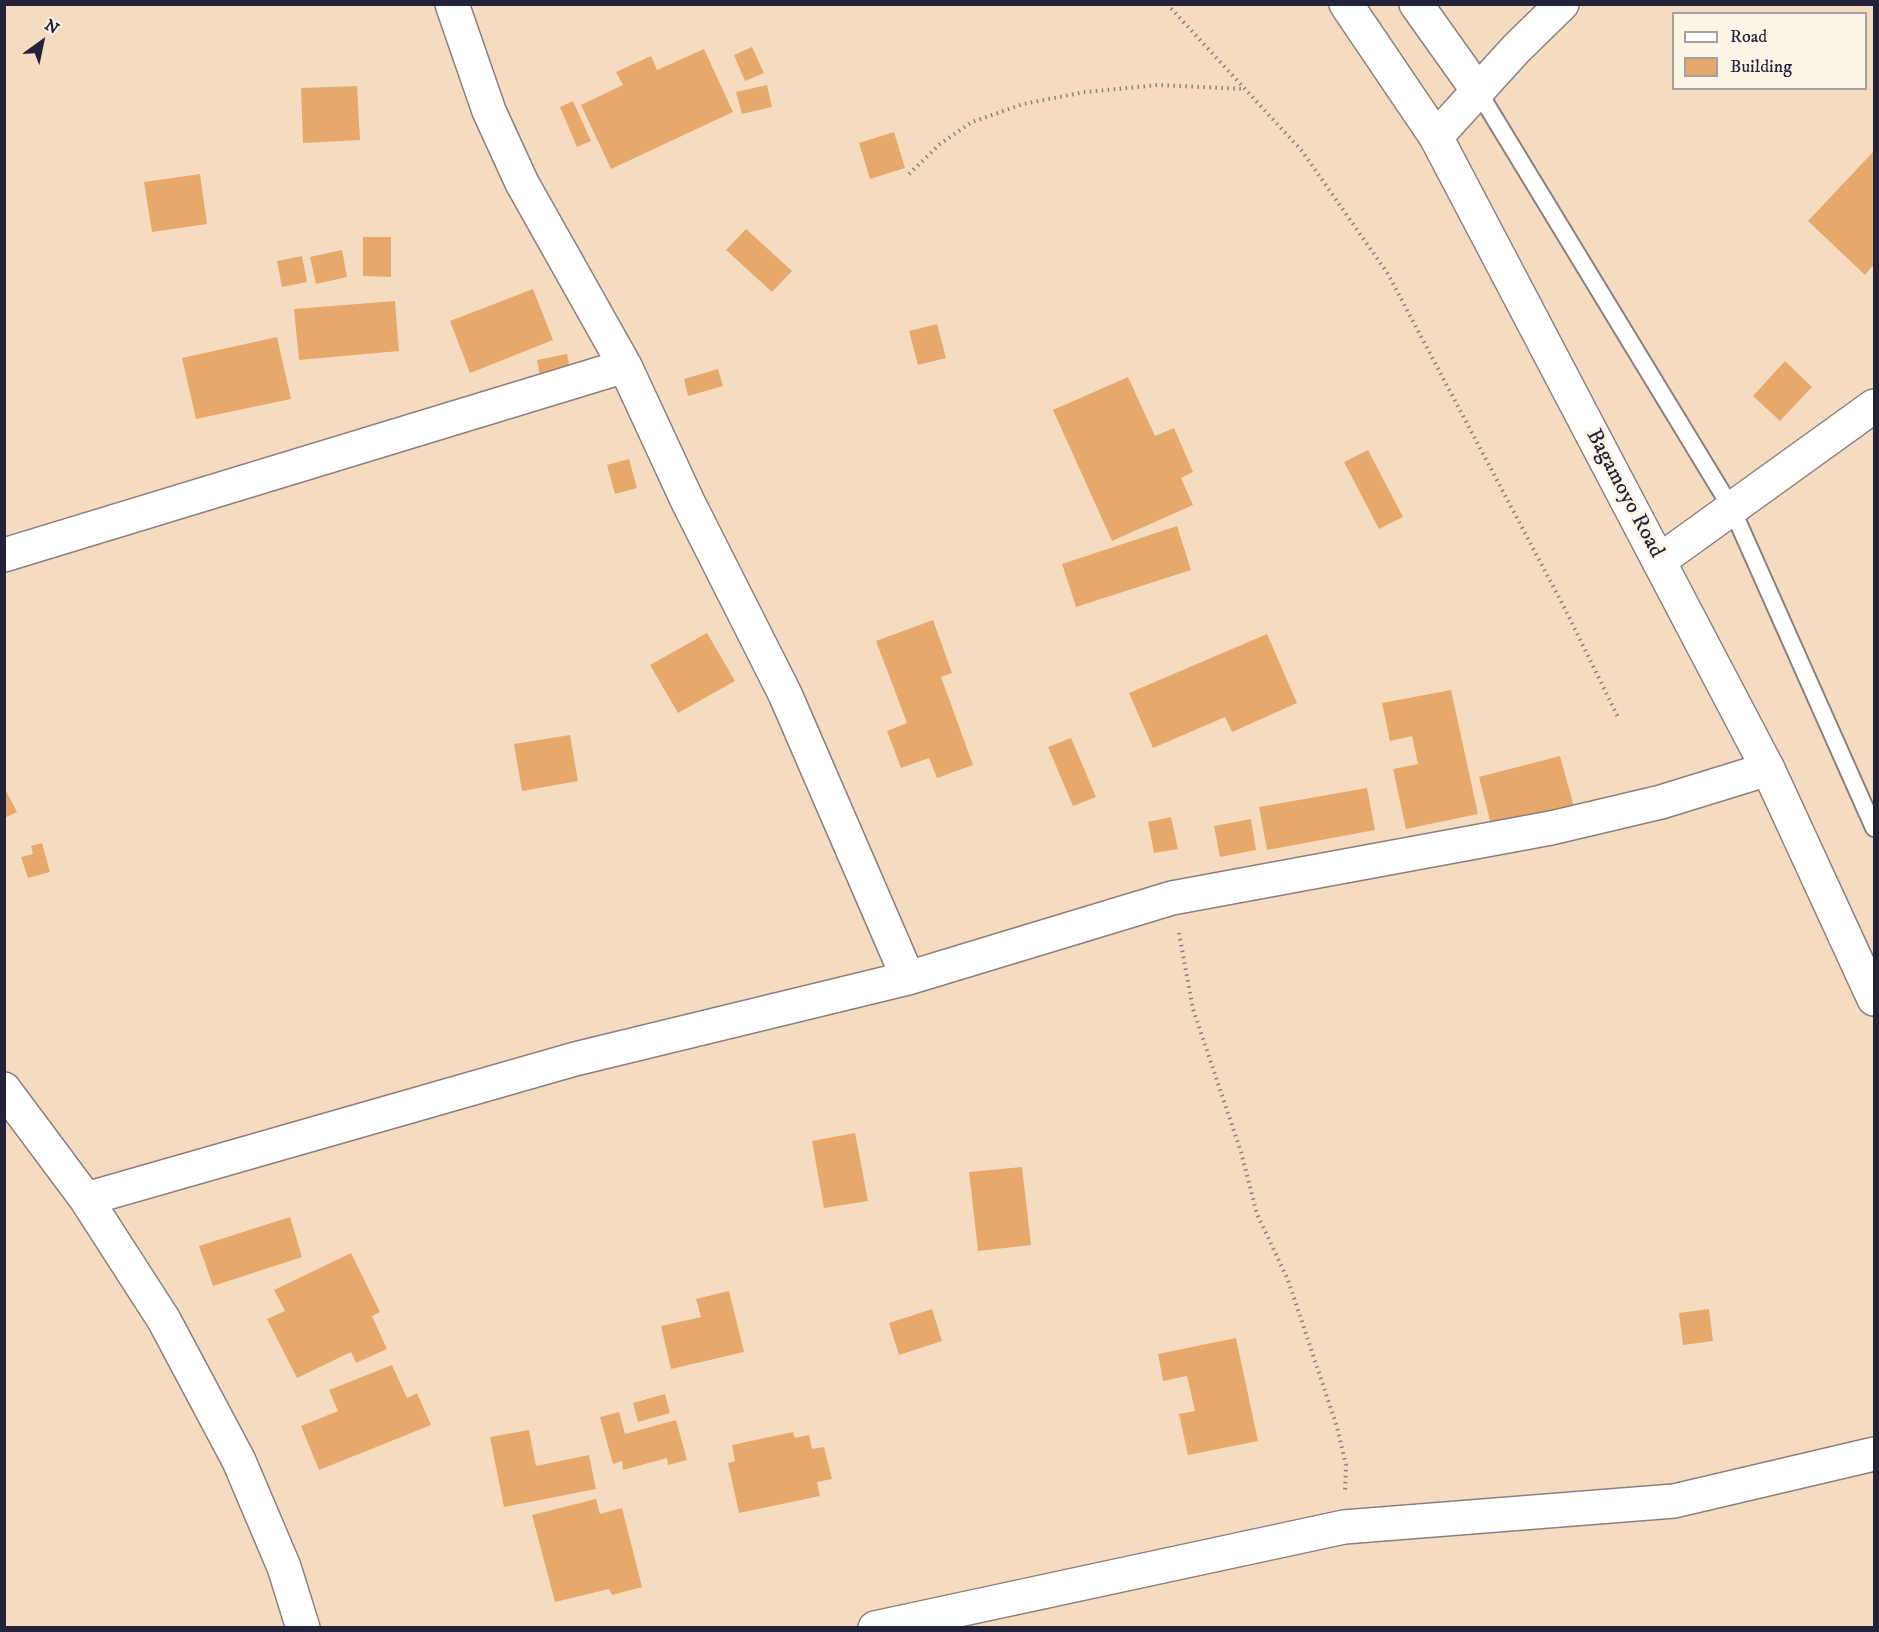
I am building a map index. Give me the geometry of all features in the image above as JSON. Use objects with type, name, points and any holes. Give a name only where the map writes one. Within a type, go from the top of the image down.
[{"type":"main road","points":[[452,4],[489,111],[522,183],[625,366],[688,502],[785,694],[908,978]]},
{"type":"main road","name":"Bagamoyo Road","points":[[1346,4],[1436,137],[1768,769],[1875,999]]},
{"type":"main road","points":[[1416,4],[1478,90]]},
{"type":"main road","points":[[1436,137],[1478,90],[1562,4]]},
{"type":"main road","points":[[4,555],[625,366]]},
{"type":"main road","points":[[1659,561],[1875,406]]},
{"type":"main road","points":[[86,1199],[575,1059],[908,978],[1172,898],[1551,828],[1660,802],[1768,769]]},
{"type":"main road","points":[[4,1089],[86,1199],[164,1320],[238,1461],[284,1567],[303,1628]]},
{"type":"main road","points":[[875,1628],[1344,1527],[1674,1501],[1875,1454]]},
{"type":"lane","points":[[1478,90],[1732,509],[1875,828]]},
{"type":"path","points":[[1167,4],[1302,151],[1388,274],[1564,607],[1619,719]]},
{"type":"path","points":[[909,174],[940,144],[972,122],[1023,105],[1085,92],[1158,85],[1246,90]]},
{"type":"path","points":[[1172,898],[1193,1009],[1241,1152],[1257,1214],[1288,1280],[1337,1427],[1346,1465],[1344,1527]]},
{"type":"building","points":[[752,47],[764,73],[745,81],[734,55]]},
{"type":"building","points":[[704,49],[733,112],[611,169],[581,105],[623,85],[616,72],[651,56],[657,70]]},
{"type":"building","points":[[767,85],[772,107],[742,114],[736,92]]},
{"type":"building","points":[[357,86],[360,140],[303,143],[301,88]]},
{"type":"building","points":[[573,101],[591,141],[577,147],[560,107]]},
{"type":"building","points":[[894,132],[905,168],[870,179],[859,143]]},
{"type":"building","points":[[1873,152],[1874,264],[1865,275],[1808,221]]},
{"type":"building","points":[[200,174],[207,224],[152,232],[144,182]]},
{"type":"building","points":[[746,229],[792,271],[772,292],[726,250]]},
{"type":"building","points":[[363,237],[391,237],[391,277],[363,276]]},
{"type":"building","points":[[342,250],[347,277],[316,284],[310,257]]},
{"type":"building","points":[[302,256],[307,282],[282,287],[277,261]]},
{"type":"building","points":[[533,289],[553,340],[470,373],[450,321]]},
{"type":"building","points":[[395,301],[399,351],[299,360],[294,309]]},
{"type":"building","points":[[937,324],[946,358],[918,365],[909,331]]},
{"type":"building","points":[[277,337],[291,399],[196,419],[182,358]]},
{"type":"building","points":[[567,354],[570,370],[540,376],[537,360]]},
{"type":"building","points":[[1785,361],[1812,387],[1780,421],[1753,396]]},
{"type":"building","points":[[718,369],[723,386],[688,396],[684,379]]},
{"type":"building","points":[[1128,377],[1155,436],[1174,428],[1193,472],[1181,478],[1193,505],[1112,541],[1053,410]]},
{"type":"building","points":[[1368,450],[1403,517],[1379,529],[1344,462]]},
{"type":"building","points":[[629,459],[637,488],[615,494],[607,465]]},
{"type":"building","points":[[1177,526],[1191,570],[1076,607],[1062,564]]},
{"type":"building","points":[[933,620],[952,673],[941,677],[973,765],[937,778],[929,758],[901,768],[887,731],[907,723],[876,641]]},
{"type":"building","points":[[707,633],[735,681],[678,713],[650,665]]},
{"type":"building","points":[[1267,634],[1297,703],[1232,732],[1225,717],[1153,748],[1129,693]]},
{"type":"building","points":[[1451,690],[1478,814],[1406,829],[1393,769],[1418,764],[1412,736],[1390,741],[1382,703]]},
{"type":"building","points":[[570,735],[578,781],[522,791],[514,744]]},
{"type":"building","points":[[1071,738],[1096,797],[1073,806],[1048,747]]},
{"type":"building","points":[[1560,756],[1574,807],[1492,828],[1479,777]]},
{"type":"building","points":[[4,787],[17,812],[4,818]]},
{"type":"building","points":[[1367,788],[1375,830],[1267,850],[1259,807]]},
{"type":"building","points":[[1171,817],[1178,849],[1154,853],[1148,822]]},
{"type":"building","points":[[1251,819],[1256,850],[1220,857],[1214,826]]},
{"type":"building","points":[[42,843],[50,872],[28,878],[21,857],[33,854],[31,846]]},
{"type":"building","points":[[855,1133],[868,1201],[824,1208],[812,1141]]},
{"type":"building","points":[[1022,1167],[1031,1245],[978,1251],[969,1172]]},
{"type":"building","points":[[290,1217],[302,1257],[213,1286],[199,1246]]},
{"type":"building","points":[[351,1253],[380,1312],[372,1316],[387,1349],[356,1363],[351,1352],[297,1378],[267,1319],[285,1311],[274,1290]]},
{"type":"building","points":[[729,1291],[744,1352],[671,1369],[661,1326],[701,1317],[696,1299]]},
{"type":"building","points":[[932,1309],[942,1341],[899,1355],[889,1323]]},
{"type":"building","points":[[1709,1309],[1713,1341],[1683,1345],[1679,1313]]},
{"type":"building","points":[[1236,1338],[1258,1441],[1188,1455],[1179,1414],[1195,1411],[1187,1376],[1163,1381],[1158,1354]]},
{"type":"building","points":[[392,1365],[407,1398],[417,1393],[431,1425],[319,1470],[301,1426],[338,1411],[329,1390]]},
{"type":"building","points":[[665,1394],[670,1413],[638,1422],[633,1403]]},
{"type":"building","points":[[619,1412],[625,1434],[676,1420],[687,1460],[668,1465],[667,1458],[623,1470],[622,1461],[613,1464],[600,1417]]},
{"type":"building","points":[[529,1430],[536,1466],[589,1455],[596,1489],[504,1507],[490,1437]]},
{"type":"building","points":[[793,1432],[795,1438],[809,1435],[812,1449],[824,1447],[832,1479],[817,1482],[820,1496],[739,1513],[728,1463],[735,1461],[732,1445]]},
{"type":"building","points":[[596,1499],[600,1514],[622,1508],[642,1587],[612,1595],[609,1589],[555,1602],[532,1515]]}]
